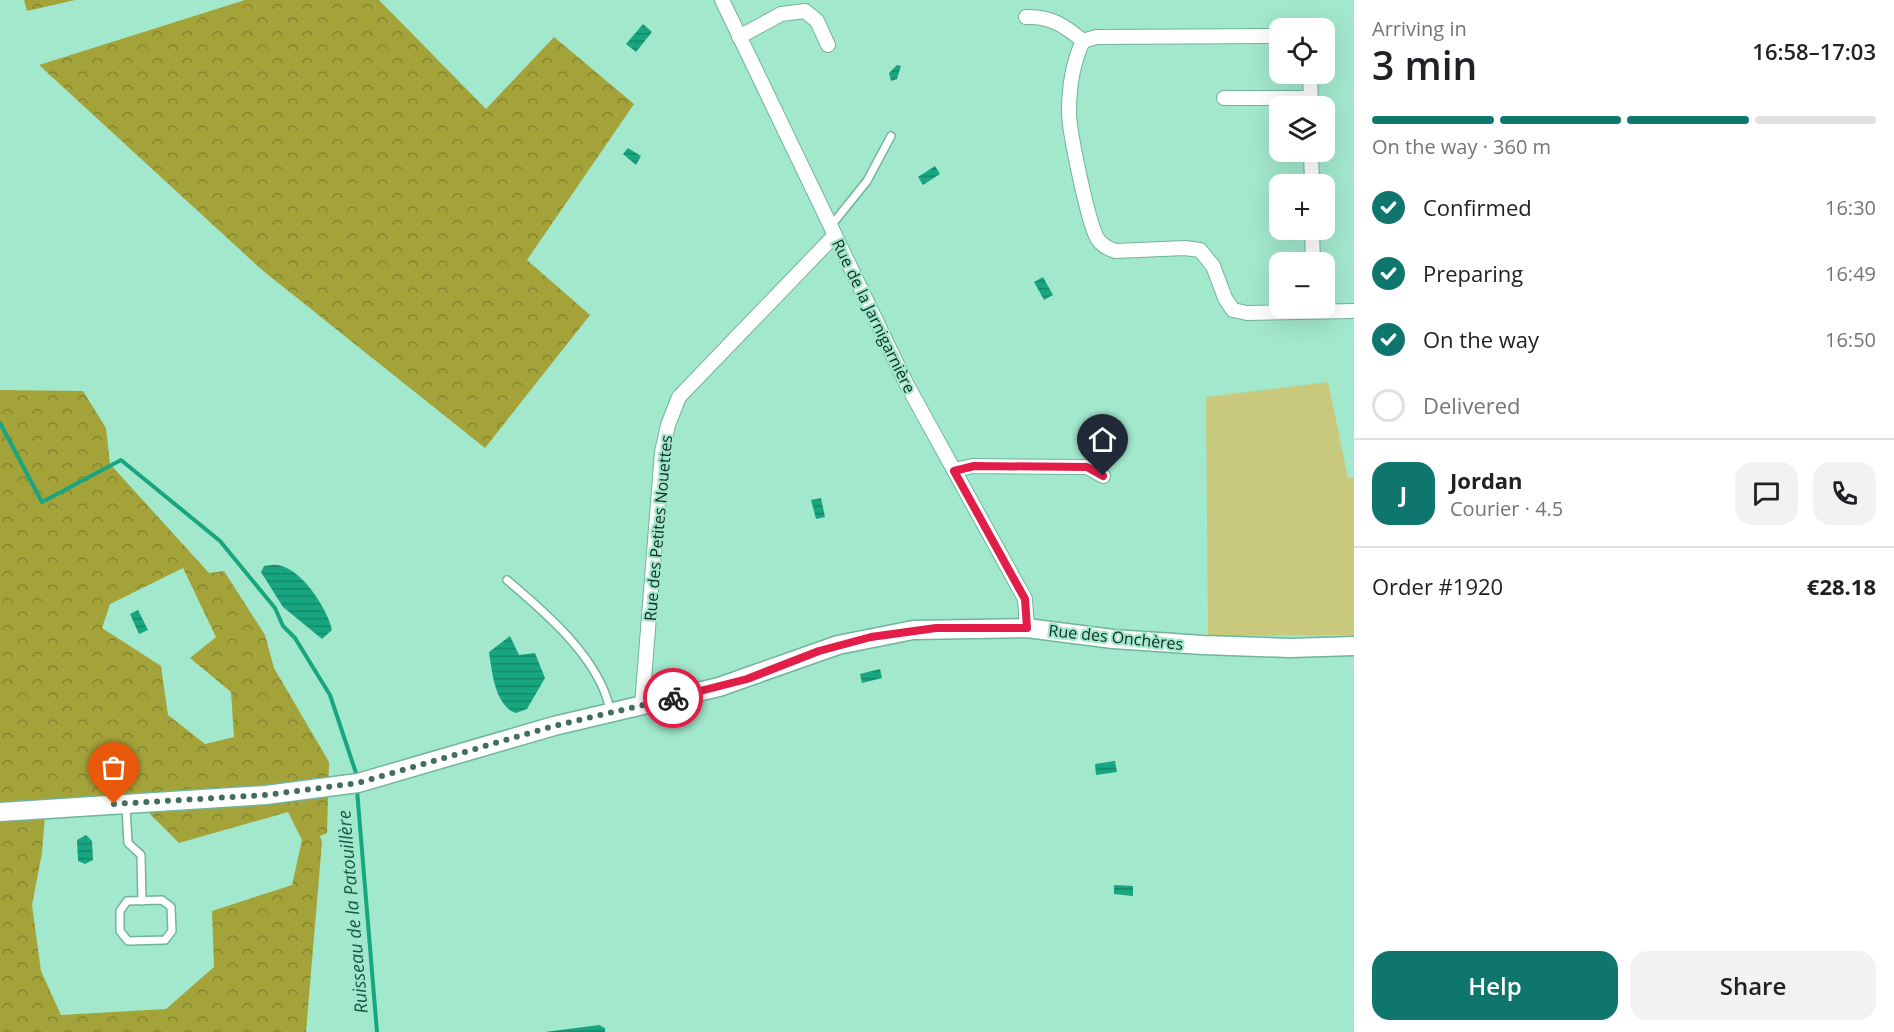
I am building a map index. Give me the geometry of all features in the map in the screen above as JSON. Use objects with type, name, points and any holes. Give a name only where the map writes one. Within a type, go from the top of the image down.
[{"type":"street","name":"Rue de la Jarnigarnière","points":[[722,0],[906,383],[1025,599],[1027,628]]},
{"type":"street","points":[[739,37],[781,14],[805,11],[817,21],[828,45]]},
{"type":"street","points":[[1026,16],[1043,16],[1065,27],[1083,41]]},
{"type":"street","points":[[1269,36],[1096,37],[1083,41],[1077,53],[1069,114],[1088,210],[1097,238],[1105,248],[1115,251],[1185,248],[1200,250],[1213,266],[1225,298],[1233,309],[1247,313],[1269,312]]},
{"type":"street","points":[[1224,98],[1269,100]]},
{"type":"street","name":"Rue des Petites Nouettes","points":[[642,705],[662,452],[675,406],[679,397],[832,231]]},
{"type":"street","points":[[1335,311],[1354,311]]},
{"type":"street","points":[[954,471],[974,466],[1087,467],[1103,476]]},
{"type":"street","name":"Rue des Onchères","points":[[0,812],[266,795],[358,783],[554,726],[719,687],[819,651],[871,637],[936,628],[1027,628],[1113,639],[1203,645],[1290,648],[1354,646]]},
{"type":"lane","points":[[832,231],[867,181],[891,136]]},
{"type":"lane","points":[[507,580],[551,618],[575,645],[607,696],[611,713]]},
{"type":"lane","points":[[126,804],[128,843],[141,855],[142,901]]},
{"type":"lane","points":[[162,900],[171,907],[172,931],[165,940],[128,941],[120,931],[120,911],[127,901],[142,901],[162,900]]},
{"type":"shaded area","points":[[643,24],[652,32],[636,52],[626,44]]},
{"type":"shaded area","points":[[897,65],[901,66],[897,79],[891,81],[889,73]]},
{"type":"shaded area","points":[[628,148],[641,156],[636,165],[623,154]]},
{"type":"shaded area","points":[[935,166],[940,174],[923,185],[918,177]]},
{"type":"shaded area","points":[[1043,277],[1053,295],[1044,300],[1034,282]]},
{"type":"shaded area","points":[[1328,382],[1348,478],[1354,478],[1354,635],[1208,636],[1206,397]]},
{"type":"shaded area","points":[[821,498],[825,517],[816,519],[811,500]]},
{"type":"shaded area","points":[[264,566],[282,566],[292,571],[301,578],[318,599],[332,630],[322,639],[283,607],[261,572]]},
{"type":"shaded area","points":[[138,610],[148,630],[139,634],[130,614]]},
{"type":"shaded area","points":[[510,636],[519,655],[535,653],[545,678],[527,709],[516,713],[503,703],[499,696],[493,678],[489,652]]},
{"type":"shaded area","points":[[880,669],[882,678],[862,683],[860,674]]},
{"type":"shaded area","points":[[1115,761],[1117,772],[1096,775],[1095,764]]},
{"type":"shaded area","points":[[86,835],[92,841],[93,860],[85,864],[78,861],[77,840]]},
{"type":"shaded area","points":[[1114,885],[1133,886],[1133,896],[1114,894]]},
{"type":"shaded area","points":[[599,1025],[605,1028],[605,1032],[545,1032]]},
{"type":"green space","points":[[24,0],[75,0],[27,11]]},
{"type":"green space","points":[[245,0],[379,0],[486,109],[554,37],[634,104],[527,260],[590,315],[485,448],[262,270],[39,65]]},
{"type":"green space","points":[[0,390],[83,391],[106,428],[110,464],[209,573],[224,571],[265,635],[274,668],[329,762],[327,833],[320,836],[322,842],[306,1032],[0,1032]],"holes":[[[183,568],[216,637],[190,658],[231,692],[234,737],[205,744],[168,715],[161,666],[102,628],[110,604]],[[132,796],[179,843],[288,812],[302,840],[292,885],[212,911],[214,967],[166,1009],[61,1015],[41,971],[32,905],[42,853],[46,802]]]},
{"type":"waterway","name":"Ruisseau de la Patouillère","points":[[0,423],[42,502],[121,460],[220,541],[275,608],[283,626],[295,638],[330,695],[356,773]]},
{"type":"waterway","name":"Ruisseau de la Patouillère","points":[[357,790],[377,1032]]},
{"type":"way so far","points":[[114,804],[266,795],[358,783],[554,726],[673,698]]},
{"type":"route","points":[[673,698],[747,679],[819,651],[871,637],[936,628],[1027,628],[1025,599],[954,471],[974,466],[1087,467],[1103,476]]}]
